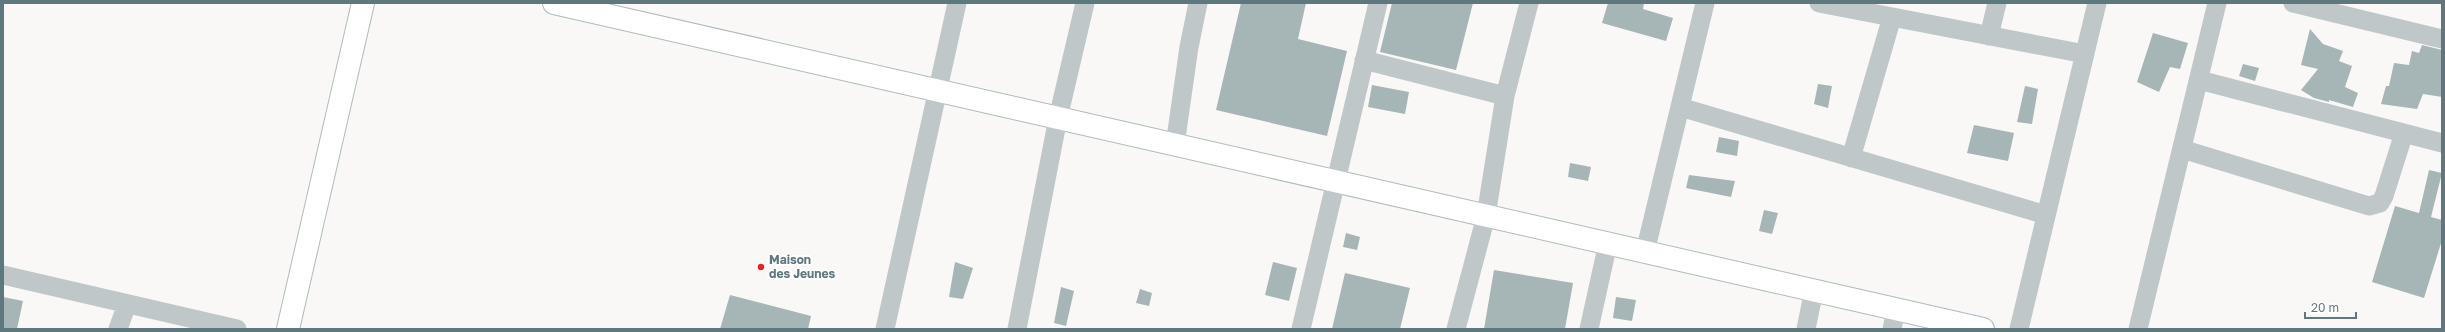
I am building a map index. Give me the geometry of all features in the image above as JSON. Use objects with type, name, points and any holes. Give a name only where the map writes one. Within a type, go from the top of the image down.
[{"type":"street","points":[[288,329],[363,3]]},
{"type":"street","points":[[554,3],[1814,290],[1894,319],[1983,329]]},
{"type":"street","points":[[885,329],[957,3]]},
{"type":"street","points":[[1017,329],[1058,118],[1085,3]]},
{"type":"street","points":[[1175,144],[1189,47],[1198,3]]},
{"type":"street","points":[[1301,329],[1378,3]]},
{"type":"street","points":[[1456,329],[1486,216],[1505,96],[1529,3]]},
{"type":"street","points":[[1645,252],[1705,3]]},
{"type":"street","points":[[1819,3],[2085,54]]},
{"type":"street","points":[[1989,36],[1997,3]]},
{"type":"street","points":[[2019,329],[2097,3]]},
{"type":"street","points":[[2138,329],[2217,3]]},
{"type":"street","points":[[2294,3],[2442,39]]},
{"type":"street","points":[[1851,158],[1892,17]]},
{"type":"street","points":[[1364,60],[1505,96]]},
{"type":"street","points":[[2198,80],[2442,143]]},
{"type":"street","points":[[1680,107],[2046,216]]},
{"type":"street","points":[[2182,149],[2369,206],[2380,203],[2384,196],[2404,133]]},
{"type":"street","points":[[1589,329],[1608,243]]},
{"type":"street","points":[[3,275],[237,329]]},
{"type":"street","points":[[1806,329],[1814,290]]},
{"type":"street","points":[[118,329],[127,304]]},
{"type":"building","points":[[1241,3],[1306,3],[1298,39],[1347,51],[1327,136],[1216,110]]},
{"type":"building","points":[[1392,3],[1473,3],[1456,70],[1380,52]]},
{"type":"building","points":[[1608,3],[1644,3],[1643,9],[1673,18],[1666,41],[1602,23]]},
{"type":"building","points":[[2310,29],[2323,44],[2343,51],[2339,61],[2352,66],[2345,87],[2358,93],[2353,107],[2329,100],[2329,102],[2314,98],[2301,90],[2318,69],[2301,65]]},
{"type":"building","points":[[2153,33],[2188,43],[2180,69],[2170,67],[2159,92],[2137,82]]},
{"type":"building","points":[[2422,45],[2442,50],[2442,97],[2423,94],[2417,109],[2381,104],[2386,86],[2389,86],[2394,63],[2409,65],[2412,51],[2419,53]]},
{"type":"building","points":[[2243,64],[2259,68],[2255,81],[2239,76]]},
{"type":"building","points":[[1818,84],[1832,86],[1828,108],[1814,104]]},
{"type":"building","points":[[1372,85],[1409,92],[1405,114],[1368,107]]},
{"type":"building","points":[[2025,86],[2038,89],[2032,124],[2017,122]]},
{"type":"building","points":[[1974,125],[2014,133],[2008,161],[1967,153]]},
{"type":"building","points":[[1719,137],[1739,141],[1737,156],[1716,152]]},
{"type":"building","points":[[1570,163],[1591,167],[1588,181],[1568,177]]},
{"type":"building","points":[[2429,170],[2442,173],[2431,217],[2442,220],[2442,240],[2424,298],[2372,282],[2395,206],[2419,213]]},
{"type":"building","points":[[1689,175],[1735,181],[1731,197],[1686,188]]},
{"type":"building","points":[[1764,210],[1778,213],[1772,234],[1759,231]]},
{"type":"building","points":[[1346,233],[1360,237],[1357,250],[1343,247]]},
{"type":"building","points":[[955,262],[973,268],[963,299],[949,297]]},
{"type":"building","points":[[1273,262],[1297,268],[1289,301],[1265,295]]},
{"type":"building","points":[[1494,270],[1573,283],[1565,329],[1484,329]]},
{"type":"building","points":[[1345,273],[1410,288],[1400,329],[1332,329]]},
{"type":"building","points":[[1061,287],[1074,291],[1066,326],[1054,323]]},
{"type":"building","points":[[1140,289],[1152,293],[1149,306],[1136,303]]},
{"type":"building","points":[[730,295],[811,316],[808,329],[720,329]]},
{"type":"building","points":[[3,297],[23,301],[17,329],[3,329]]},
{"type":"building","points":[[1616,297],[1636,300],[1632,321],[1613,318]]},
{"type":"place","name":"Maison des Jeunes","points":[[761,267]]}]
